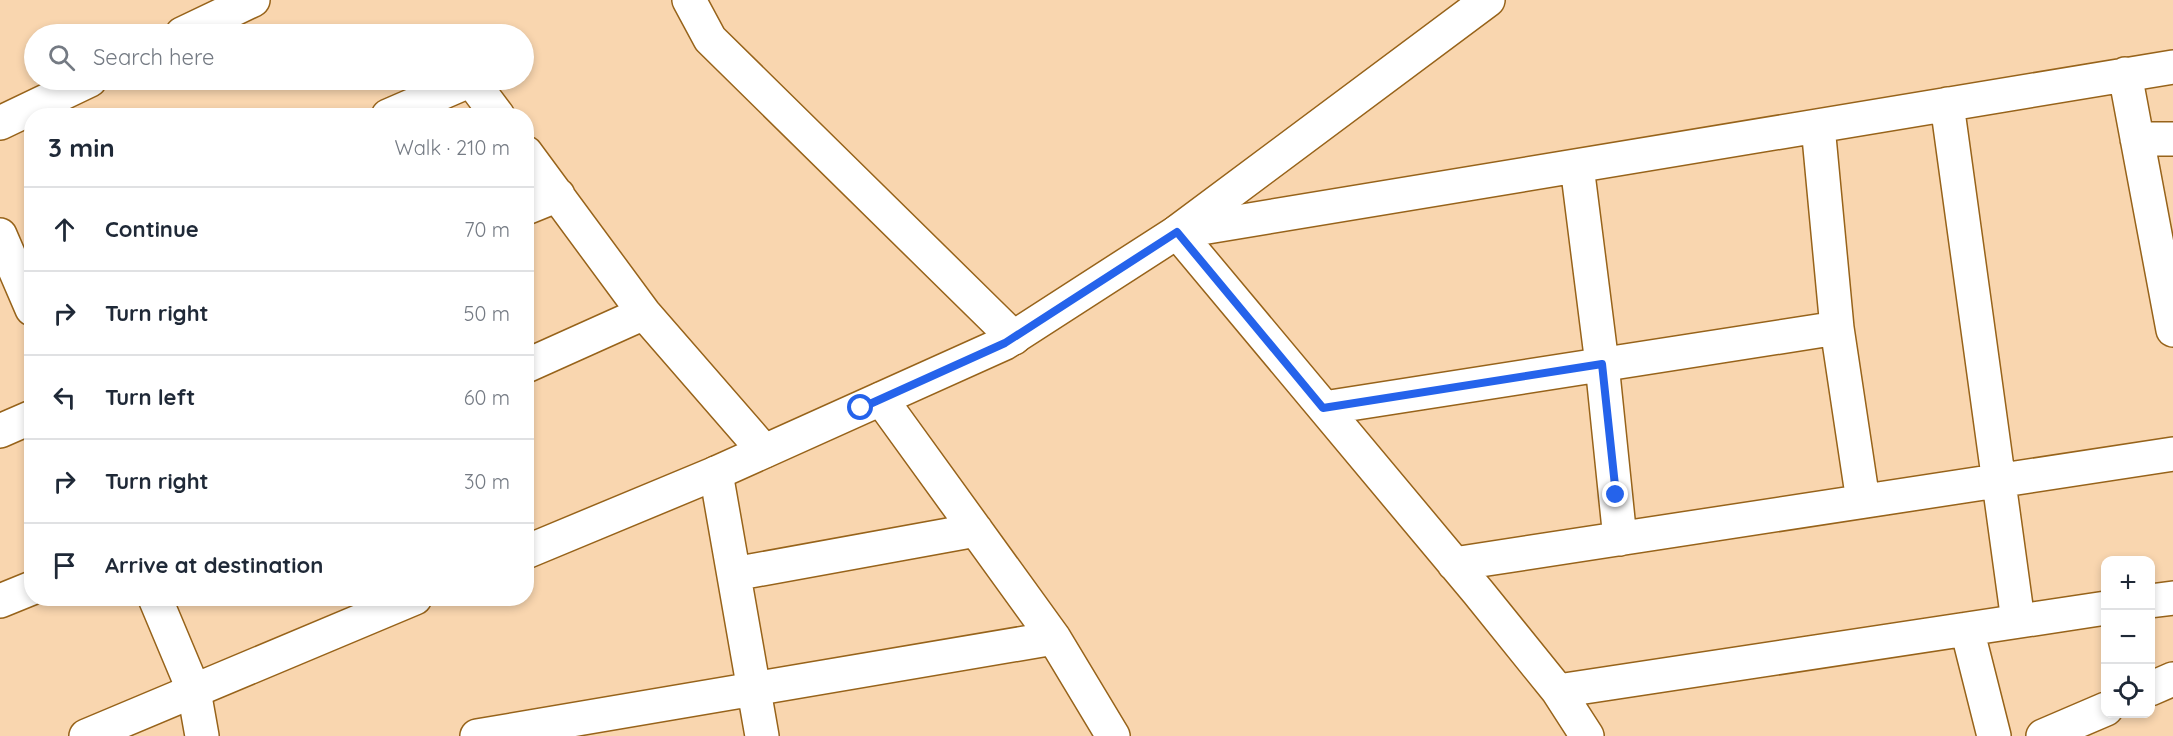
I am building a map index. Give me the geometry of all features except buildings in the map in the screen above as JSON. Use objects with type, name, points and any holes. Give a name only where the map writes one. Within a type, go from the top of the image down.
[{"type":"street","points":[[203,24],[253,0]]},
{"type":"street","points":[[689,0],[710,39],[1014,338]]},
{"type":"street","points":[[534,549],[716,473],[1014,338],[1177,232],[1488,0]]},
{"type":"street","points":[[1177,232],[2173,67]]},
{"type":"street","points":[[2125,74],[2173,330]]},
{"type":"street","points":[[31,108],[69,90]]},
{"type":"street","points":[[406,108],[448,90]]},
{"type":"street","points":[[478,90],[492,108]]},
{"type":"street","points":[[1947,104],[2018,621]]},
{"type":"street","points":[[0,123],[24,112]]},
{"type":"street","points":[[1818,126],[1837,328],[1863,501]]},
{"type":"street","points":[[2137,139],[2173,139]]},
{"type":"street","points":[[534,164],[644,313],[764,451]]},
{"type":"street","points":[[1577,166],[1602,364],[1620,539]]},
{"type":"street","points":[[534,205],[558,195]]},
{"type":"street","points":[[1177,232],[1454,564],[1558,692],[1587,736]]},
{"type":"street","points":[[0,235],[24,291]]},
{"type":"street","points":[[534,362],[644,313]]},
{"type":"street","points":[[1323,408],[1837,328]]},
{"type":"street","points":[[881,399],[1054,638],[1113,736]]},
{"type":"street","points":[[0,431],[24,420]]},
{"type":"street","points":[[1454,564],[2173,454]]},
{"type":"street","points":[[716,473],[762,736]]},
{"type":"street","points":[[734,574],[976,530]]},
{"type":"street","points":[[0,601],[24,591]]},
{"type":"street","points":[[2155,600],[2173,598]]},
{"type":"street","points":[[158,606],[194,691],[202,736]]},
{"type":"street","points":[[86,736],[396,606]]},
{"type":"street","points":[[1558,692],[2101,609]]},
{"type":"street","points":[[1967,629],[1994,736]]},
{"type":"street","points":[[477,736],[1054,638]]},
{"type":"street","points":[[2155,687],[2173,679]]},
{"type":"street","points":[[2043,736],[2101,711]]},
{"type":"route","points":[[861,408],[1005,343],[1177,232],[1323,408],[1602,364],[1616,495]]}]
